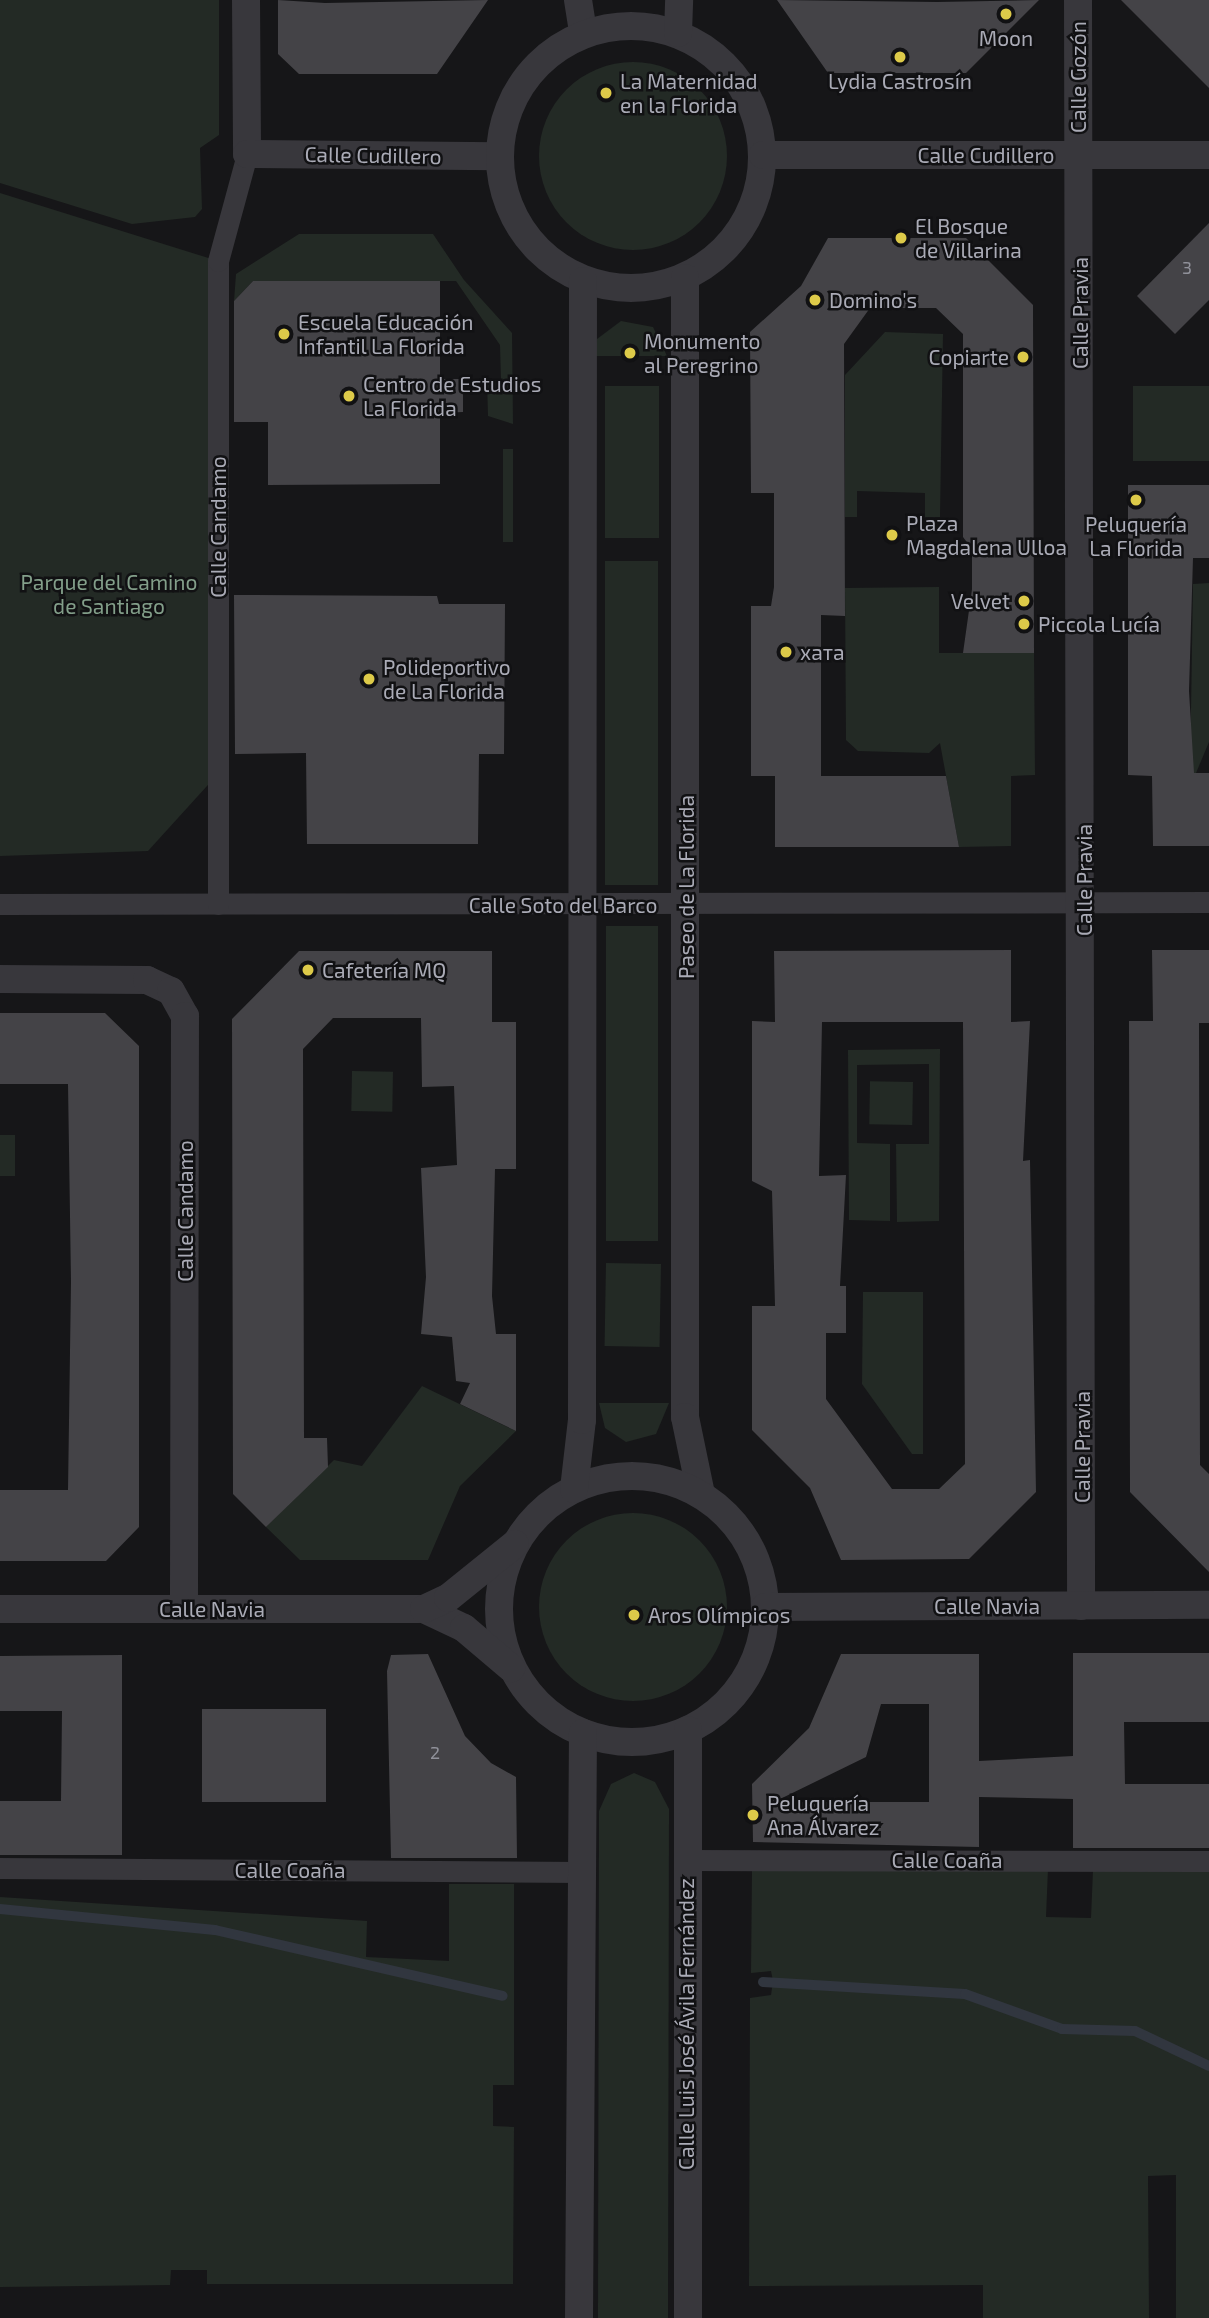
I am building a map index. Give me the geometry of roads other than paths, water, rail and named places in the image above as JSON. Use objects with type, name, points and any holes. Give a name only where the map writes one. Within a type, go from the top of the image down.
[{"type":"street","points":[[246,0],[247,154]]},
{"type":"street","points":[[578,0],[583,33]]},
{"type":"street","points":[[678,33],[679,0]]},
{"type":"street","name":"Calle Gozón","points":[[1078,0],[1078,155]]},
{"type":"street","points":[[630,24],[678,33],[713,52],[740,81],[757,117],[763,155],[754,205],[727,248],[685,278],[635,290],[583,281],[548,261],[521,232],[504,196],[498,156],[509,105],[538,61],[583,33],[630,24]]},
{"type":"street","name":"Calle Cudillero","points":[[247,154],[498,156]]},
{"type":"street","name":"Calle Candamo","points":[[218,904],[218,261],[247,154]]},
{"type":"street","name":"Calle Cudillero","points":[[763,155],[1209,155]]},
{"type":"street","name":"Calle Pravia","points":[[1078,155],[1084,902],[1081,1606]]},
{"type":"street","name":"Paseo de La Florida","points":[[685,278],[685,1417],[701,1494]]},
{"type":"street","points":[[574,1489],[582,1420],[583,281]]},
{"type":"street","name":"Calle Soto del Barco","points":[[0,904],[686,906],[1209,902]]},
{"type":"street","name":"Calle Candamo","points":[[0,979],[147,980],[171,991],[185,1016],[184,1609]]},
{"type":"street","points":[[641,1476],[701,1494],[744,1535],[760,1569],[765,1607],[761,1643],[747,1676],[726,1704],[688,1730],[634,1742],[583,1733],[532,1697],[511,1668],[499,1628],[502,1585],[518,1541],[538,1515],[574,1489],[607,1477],[641,1476]]},
{"type":"street","name":"Calle Navia","points":[[0,1609],[424,1609],[448,1598],[518,1541]]},
{"type":"street","name":"Calle Navia","points":[[765,1607],[1209,1605]]},
{"type":"street","name":"Calle Navia","points":[[424,1609],[464,1628],[511,1668]]},
{"type":"street","name":"Calle Luis José Ávila Fernández","points":[[688,1730],[688,2318]]},
{"type":"street","points":[[579,2318],[583,1733]]},
{"type":"street","name":"Calle Coaña","points":[[686,1860],[1209,1861]]},
{"type":"street","name":"Calle Coaña","points":[[0,1868],[581,1872]]},
{"type":"waterway","points":[[0,1909],[215,1930],[503,1996]]},
{"type":"waterway","points":[[763,1982],[965,1994],[1062,2029],[1135,2031],[1209,2066]]},
{"type":"place","name":"Moon","points":[[1006,14]]},
{"type":"place","name":"Lydia Castrosín","points":[[900,57]]},
{"type":"place","name":"La Maternidad en la Florida","points":[[606,93]]},
{"type":"place","name":"El Bosque de Villarina","points":[[901,238]]},
{"type":"place","name":"Domino's","points":[[815,300]]},
{"type":"place","name":"Escuela Educación Infantil La Florida","points":[[284,334]]},
{"type":"place","name":"Monumento al Peregrino","points":[[630,353]]},
{"type":"place","name":"Copiarte","points":[[1023,357]]},
{"type":"place","name":"Centro de Estudios La Florida","points":[[349,396]]},
{"type":"place","name":"Peluquería La Florida","points":[[1136,500]]},
{"type":"place","name":"Plaza Magdalena Ulloa","points":[[892,535]]},
{"type":"place","name":"Velvet","points":[[1024,601]]},
{"type":"place","name":"Piccola Lucía","points":[[1024,624]]},
{"type":"place","name":"хата","points":[[786,652]]},
{"type":"place","name":"Polideportivo de La Florida","points":[[369,679]]},
{"type":"place","name":"Cafetería MQ","points":[[308,970]]},
{"type":"place","name":"Aros Olímpicos","points":[[634,1615]]},
{"type":"place","name":"Peluquería Ana Álvarez","points":[[753,1815]]},
{"type":"park label","name":"Parque del Camino de Santiago","points":[[109,594]]}]
